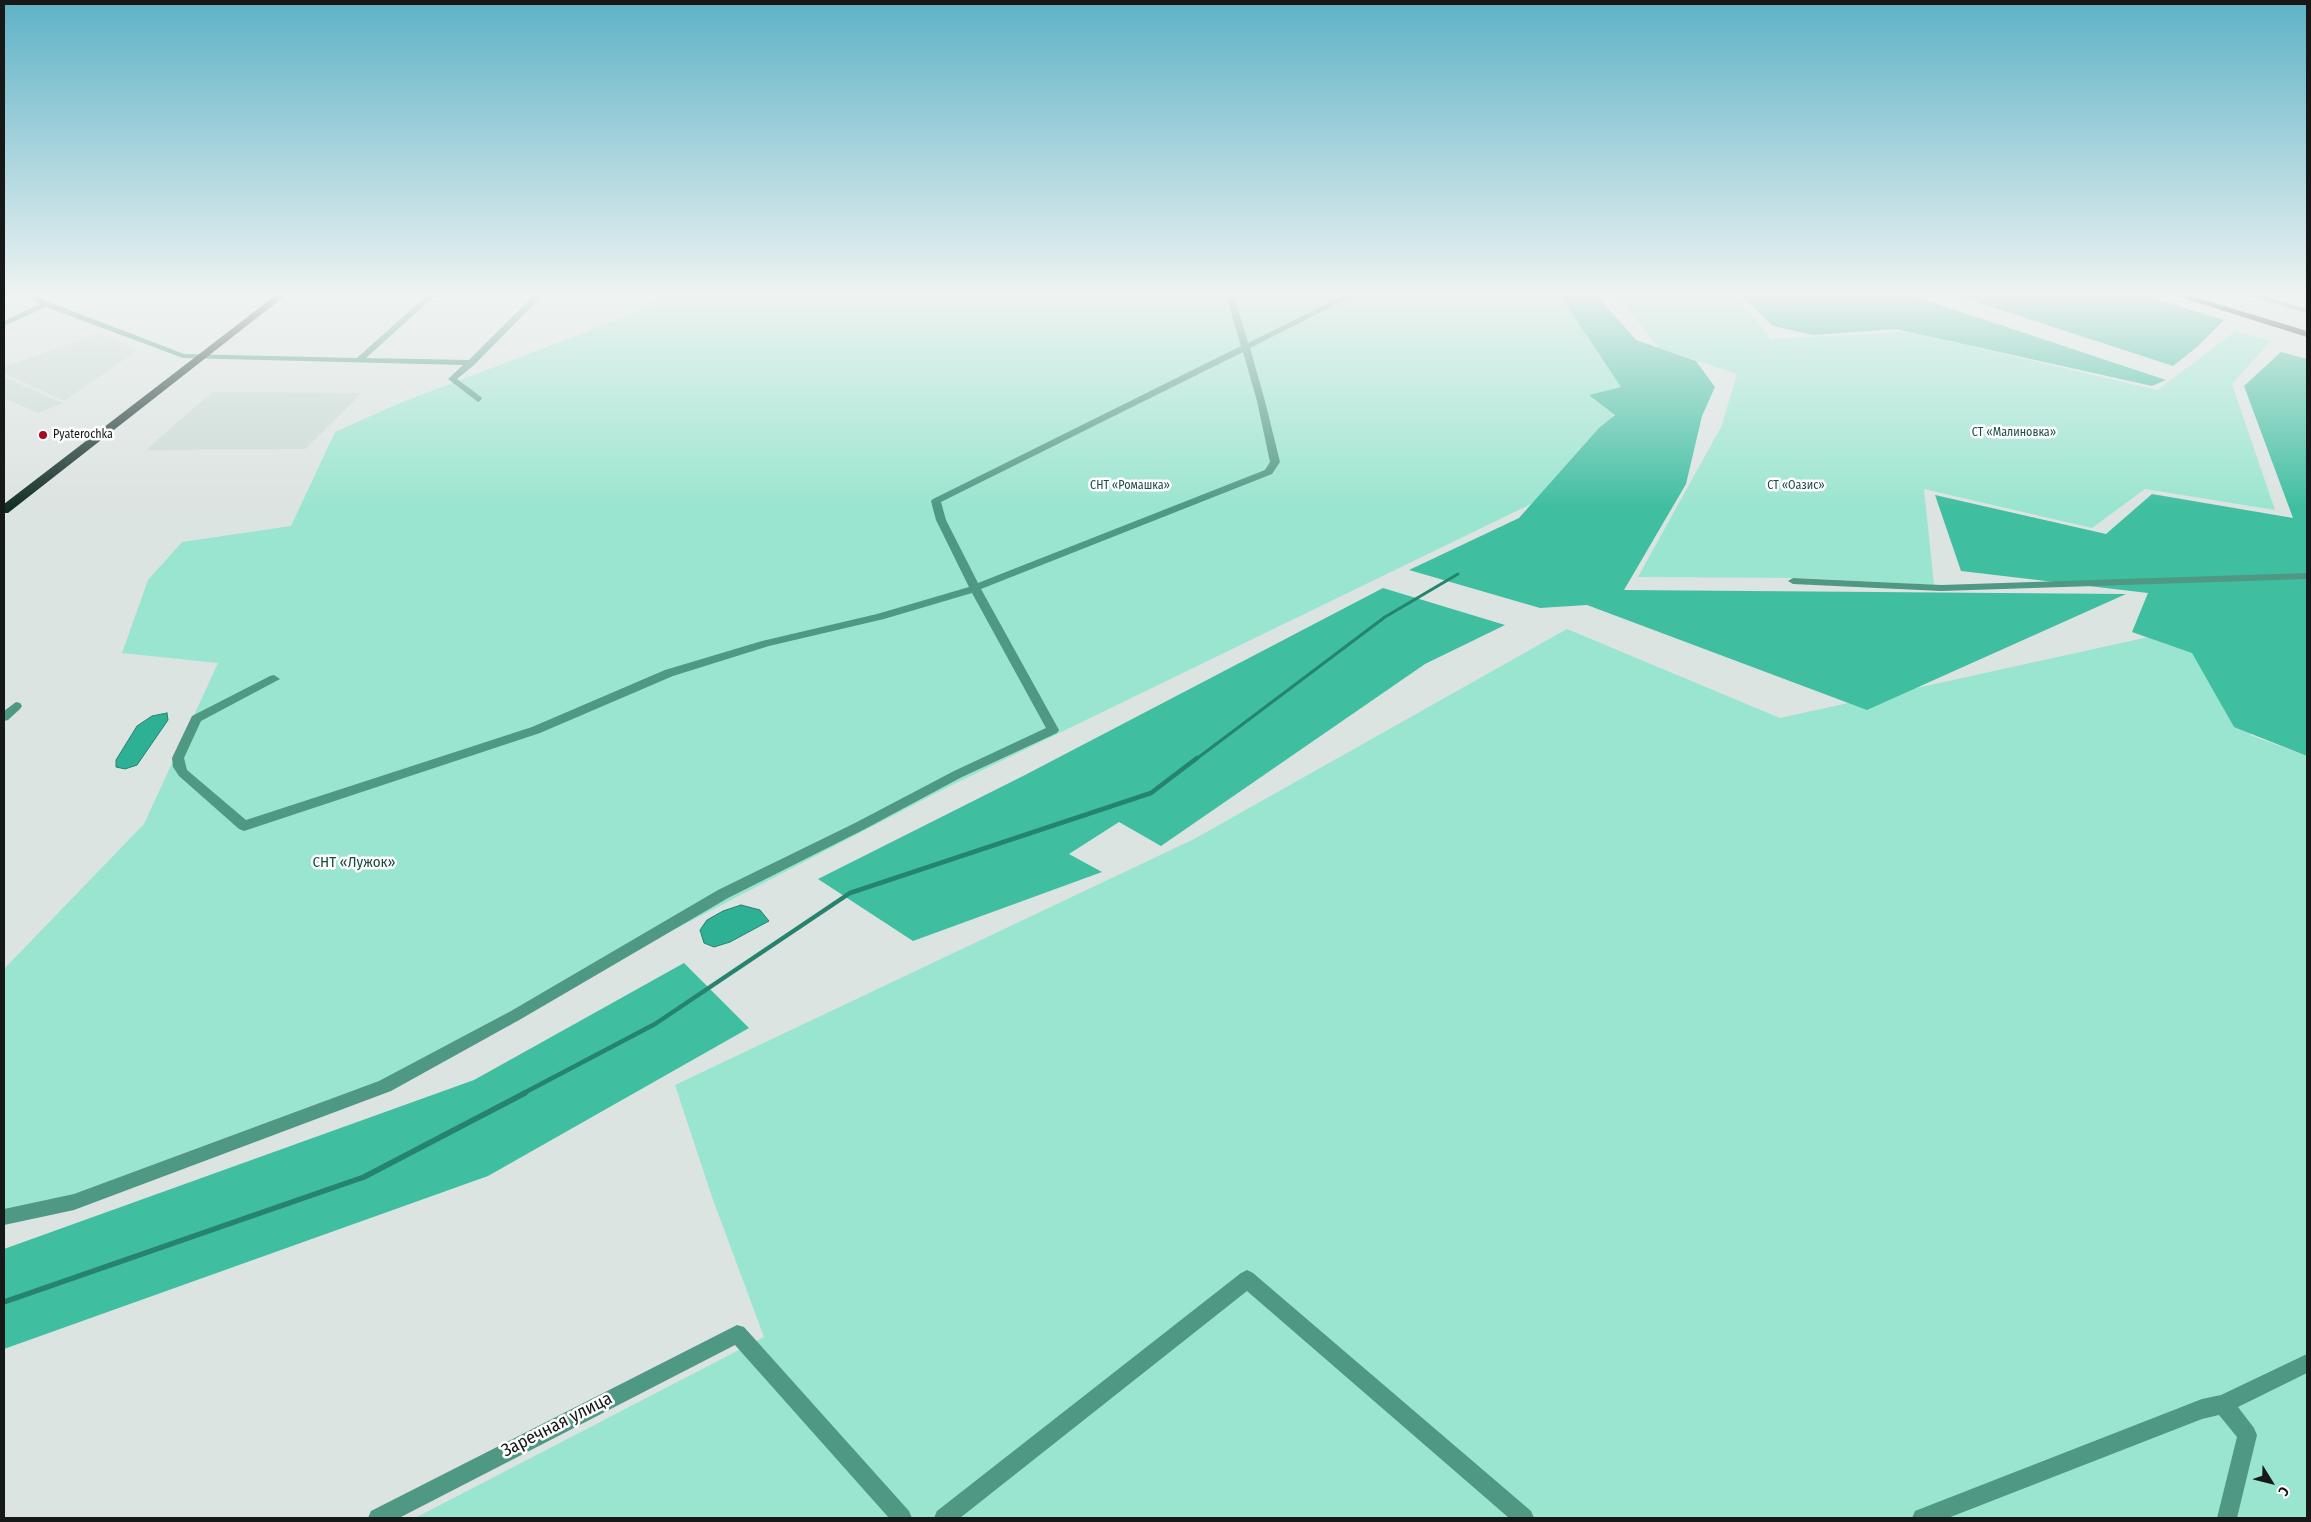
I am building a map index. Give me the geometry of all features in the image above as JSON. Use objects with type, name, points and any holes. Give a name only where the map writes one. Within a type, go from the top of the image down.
[{"type":"highway","points":[[4,510],[188,366]]},
{"type":"street","points":[[467,366],[452,379],[478,399]]},
{"type":"street","points":[[4,1217],[74,1202],[385,1086],[516,1015],[723,894],[860,826],[958,774],[1052,730],[974,587],[941,520],[936,501],[1209,366]]},
{"type":"street","points":[[274,679],[196,719],[178,758],[178,766],[183,773],[244,826],[536,730],[669,673],[766,643],[880,617],[965,592],[1269,472],[1275,462],[1251,366]]},
{"type":"street","points":[[1793,580],[1941,588],[2307,576]]},
{"type":"street","points":[[4,717],[16,706]]},
{"type":"street","points":[[944,1518],[1247,1279],[1524,1518]]},
{"type":"street","name":"Заречная улица","points":[[378,1518],[736,1334],[902,1518]]},
{"type":"street","points":[[1922,1518],[2202,1409],[2222,1404],[2307,1363]]},
{"type":"street","points":[[2222,1404],[2247,1434],[2227,1518]]},
{"type":"shaded area","points":[[115,366],[64,401],[4,373],[4,367]]},
{"type":"shaded area","points":[[1607,366],[1700,366],[1715,387],[1702,416],[1686,484],[1624,590],[2126,594],[1867,710],[1587,605],[1540,608],[1409,570],[1519,518],[1599,428],[1615,415],[1589,395],[1621,387]]},
{"type":"shaded area","points":[[2062,366],[2124,366],[2166,380],[2152,386]]},
{"type":"shaded area","points":[[2266,366],[2307,366],[2307,756],[2234,727],[2192,653],[2132,632],[2148,593],[1961,571],[1935,495],[2106,534],[2152,494],[2293,518],[2244,386]]},
{"type":"shaded area","points":[[4,377],[63,403],[38,413],[4,398]]},
{"type":"shaded area","points":[[212,392],[362,393],[305,449],[146,450]]},
{"type":"shaded area","points":[[1383,588],[1505,625],[1425,664],[1161,846],[1119,822],[1069,854],[1102,872],[913,941],[818,879],[1025,775]]},
{"type":"shaded area","points":[[167,713],[168,720],[137,765],[125,769],[116,767],[116,760],[137,726],[152,716]]},
{"type":"shaded area","points":[[741,905],[760,910],[769,921],[730,942],[714,947],[704,943],[700,930],[707,920],[723,911]]},
{"type":"shaded area","points":[[684,963],[749,1028],[488,1176],[4,1349],[4,1249],[474,1080]]},
{"type":"green space","points":[[497,366],[1628,366],[1620,400],[1609,423],[1533,503],[948,787],[391,1077],[44,1214],[4,1218],[4,969],[144,824],[218,663],[122,653],[148,580],[182,542],[291,526],[335,432],[395,405]]},
{"type":"green space","points":[[1713,366],[2055,366],[2157,390],[2189,366],[2248,366],[2232,384],[2275,510],[2145,489],[2092,528],[1924,489],[1934,585],[1802,578],[1638,577],[1721,427],[1737,374]]},
{"type":"green space","points":[[1567,629],[1780,718],[2153,636],[2293,691],[2250,735],[2307,756],[2307,1518],[415,1518],[764,1337],[712,1197],[675,1085],[1194,839]]},
{"type":"waterway","points":[[1195,760],[1385,617],[1458,574]]},
{"type":"waterway","points":[[522,1094],[655,1024],[850,893],[1151,793],[1197,758]]},
{"type":"waterway","points":[[4,1302],[364,1177],[525,1093]]},
{"type":"place","name":"Pyaterochka","points":[[43,435]]},
{"type":"park label","name":"СТ «Малиновка»","points":[[2014,433]]},
{"type":"park label","name":"СНТ «Ромашка»","points":[[1130,486]]},
{"type":"park label","name":"СТ «Оазис»","points":[[1796,486]]},
{"type":"park label","name":"СНТ «Лужок»","points":[[354,863]]}]
